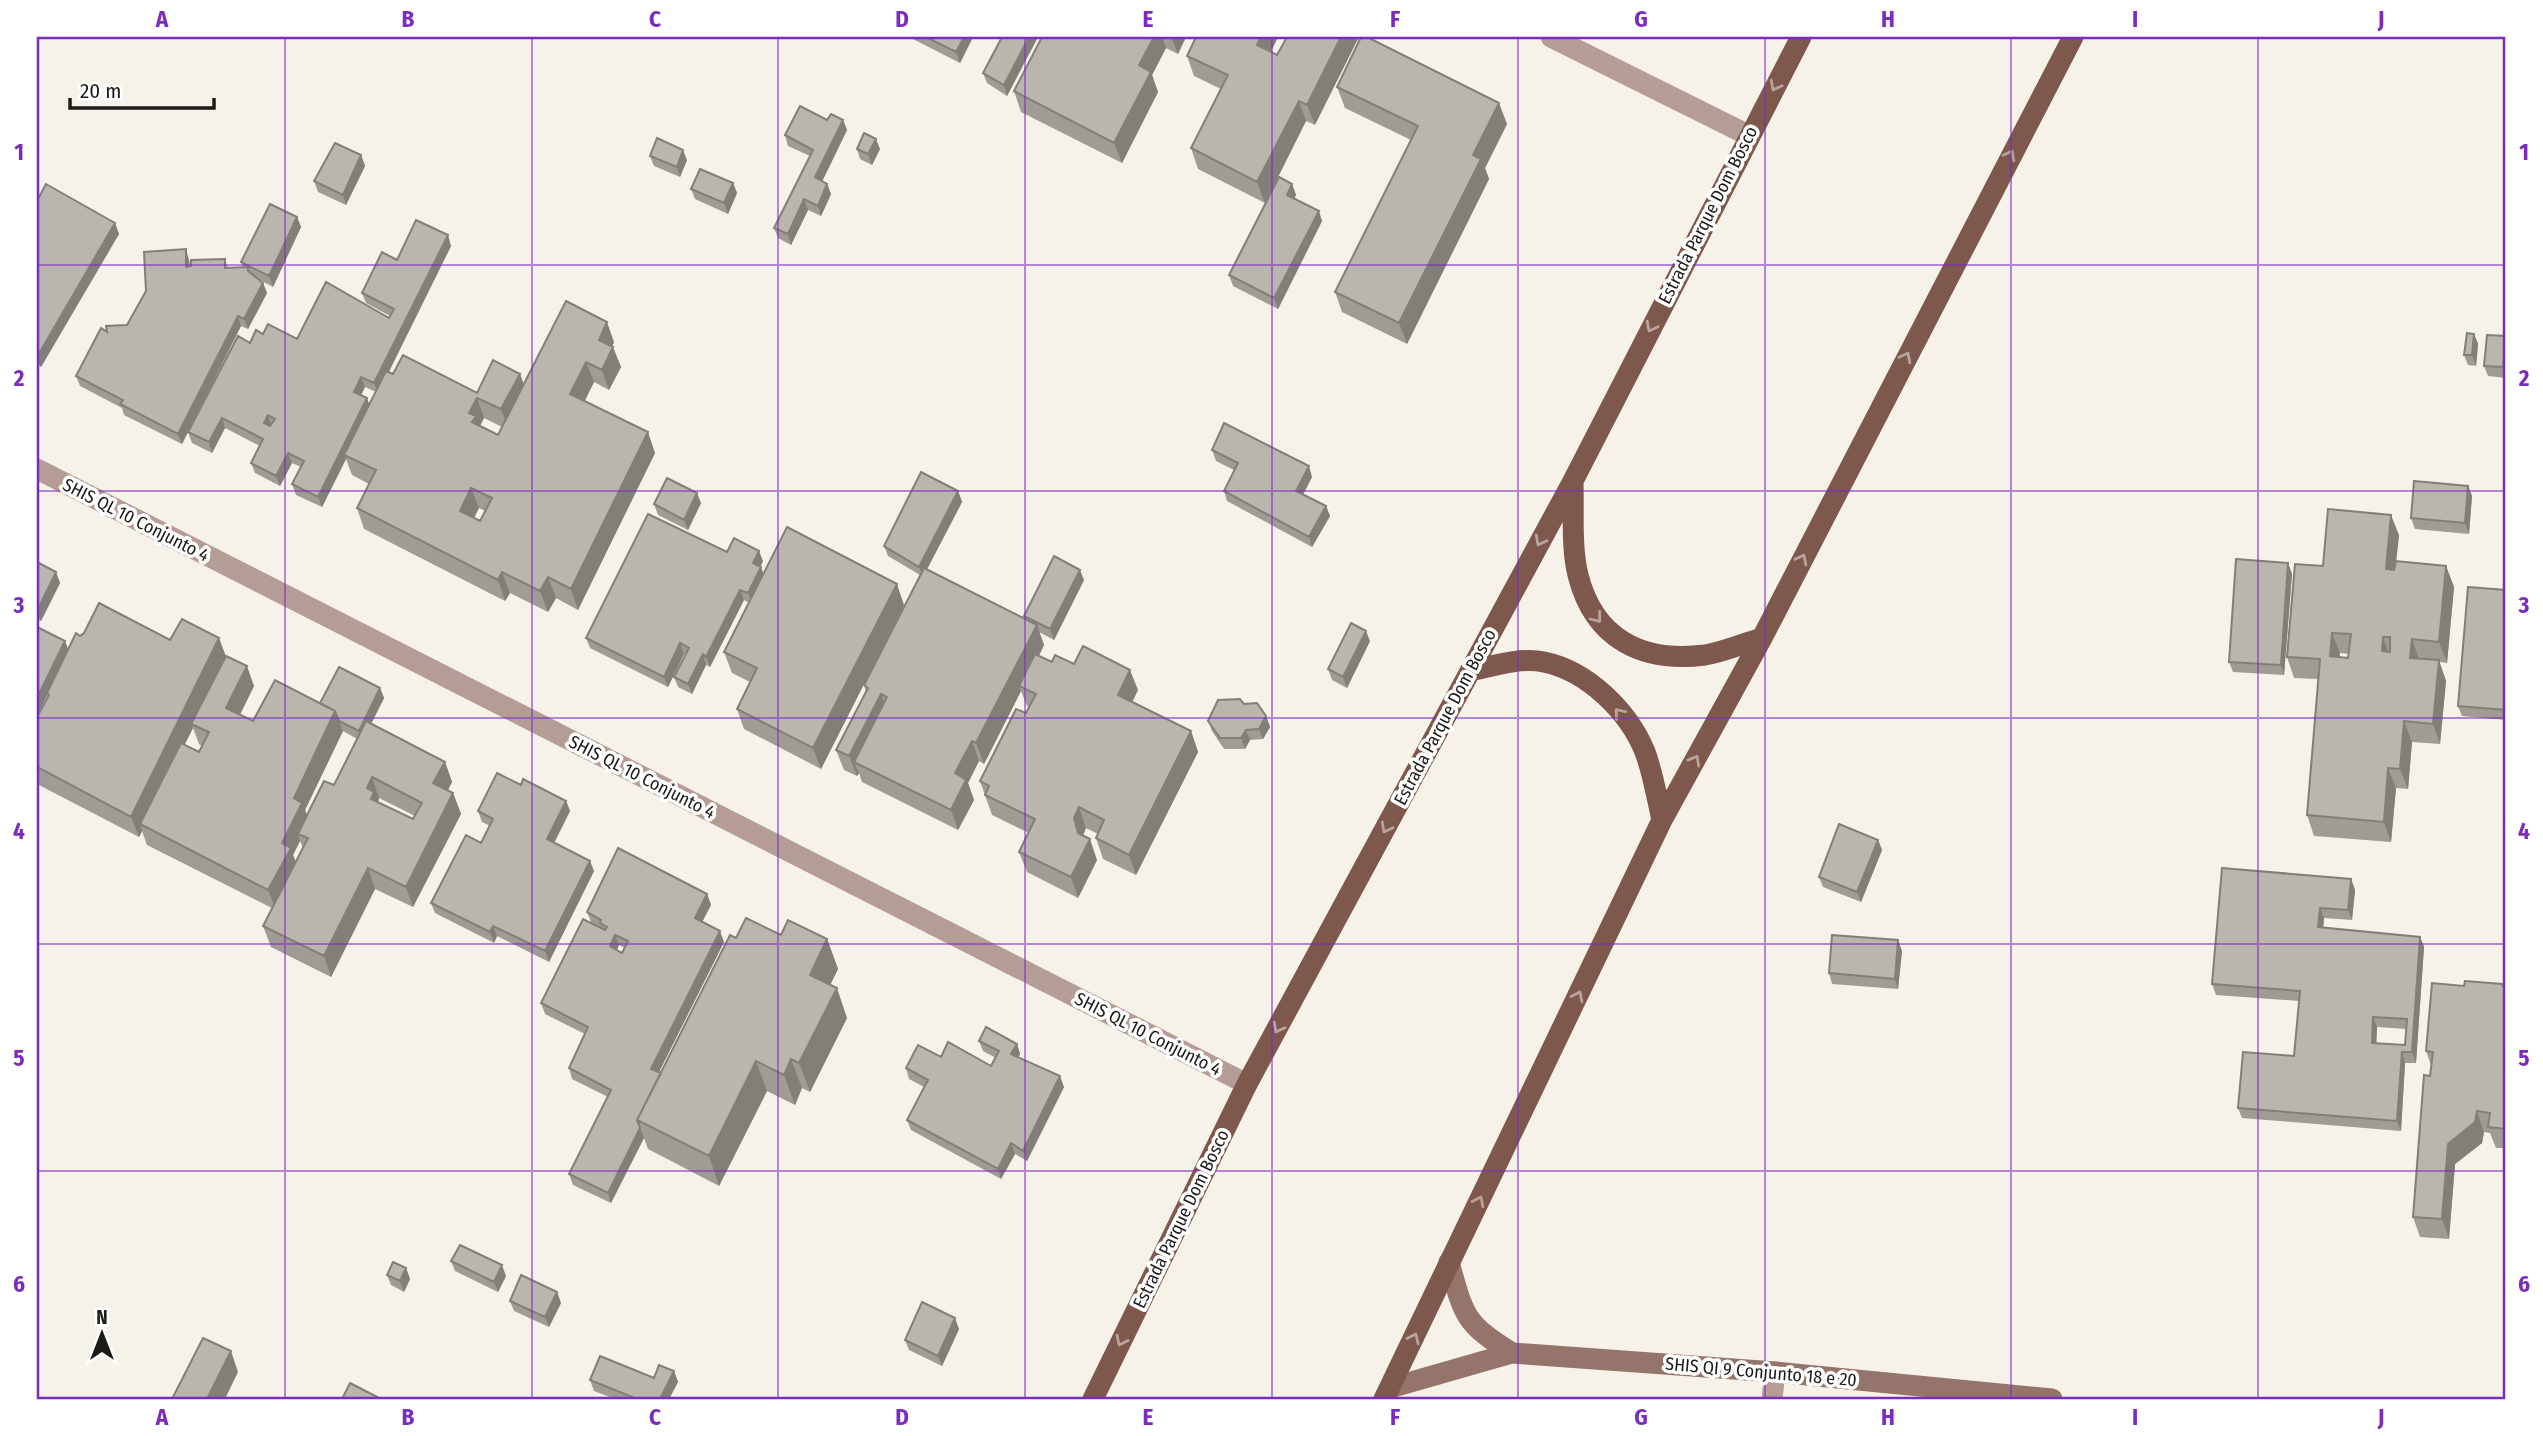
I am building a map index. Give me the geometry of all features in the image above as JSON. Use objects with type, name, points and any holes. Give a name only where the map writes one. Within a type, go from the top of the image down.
[{"type":"main road","name":"Estrada Parque Dom Bosco","points":[[1093,1399],[1247,1084],[1573,481],[1748,135],[1801,37]]},
{"type":"main road","points":[[1387,1394],[1662,820],[1762,638],[2073,37]]},
{"type":"main road","points":[[1573,481],[1577,574],[1592,614],[1616,640],[1654,654],[1704,655],[1762,638]]},
{"type":"main road","points":[[1470,671],[1510,662],[1542,662],[1564,668],[1604,693],[1627,722],[1645,752],[1662,820]]},
{"type":"street","points":[[1551,37],[1748,135]]},
{"type":"street","points":[[2062,56],[2084,37]]},
{"type":"street","name":"SHIS QL 10 Conjunto 4","points":[[37,470],[1247,1084]]},
{"type":"street","name":"SHIS QI 9 Conjunto 18 e 20","points":[[1450,1262],[1462,1307],[1477,1331],[1511,1353]]},
{"type":"street","name":"SHIS QI 9 Conjunto 18 e 20","points":[[1387,1394],[1511,1353],[1775,1372],[2052,1399]]},
{"type":"street","points":[[1772,1399],[1775,1372]]},
{"type":"building","points":[[926,37],[964,37],[956,52]]},
{"type":"building","points":[[1002,37],[1029,37],[1004,85],[983,73]]},
{"type":"building","points":[[1042,37],[1154,37],[1139,65],[1151,72],[1114,143],[1014,91]]},
{"type":"building","points":[[1196,37],[1261,37],[1257,45],[1277,55],[1287,37],[1341,37],[1307,105],[1299,101],[1257,182],[1191,148],[1228,75],[1187,56]]},
{"type":"building","points":[[1361,37],[1367,37],[1499,103],[1473,155],[1481,159],[1399,323],[1335,292],[1418,126],[1337,87]]},
{"type":"building","points":[[800,106],[827,120],[831,114],[843,120],[815,177],[827,184],[818,206],[804,199],[788,234],[774,228],[813,150],[785,135]]},
{"type":"building","points":[[864,133],[876,139],[868,154],[857,149]]},
{"type":"building","points":[[657,138],[683,150],[677,167],[650,156]]},
{"type":"building","points":[[335,143],[361,155],[343,195],[314,181]]},
{"type":"building","points":[[700,169],[733,183],[724,203],[691,189]]},
{"type":"building","points":[[1279,177],[1292,184],[1287,195],[1319,211],[1274,298],[1229,275]]},
{"type":"building","points":[[46,184],[115,223],[37,357],[37,201]]},
{"type":"building","points":[[270,204],[297,217],[269,276],[241,262]]},
{"type":"building","points":[[416,220],[448,235],[374,383],[361,377],[354,392],[367,398],[318,497],[292,484],[304,461],[288,453],[276,476],[251,463],[263,439],[222,418],[209,442],[188,432],[238,336],[250,343],[256,330],[263,334],[268,324],[297,339],[326,282],[389,318],[394,309],[362,293],[382,252],[397,260]],"holes":[[[268,415],[275,419],[270,426],[264,423]]]},
{"type":"building","points":[[186,249],[186,267],[191,266],[191,260],[225,259],[225,268],[248,267],[248,271],[263,283],[244,319],[238,316],[178,434],[120,404],[123,400],[76,376],[101,328],[107,332],[106,326],[127,325],[146,291],[144,252]]},
{"type":"building","points":[[566,301],[607,322],[599,340],[613,347],[602,370],[586,362],[570,394],[648,432],[571,589],[548,577],[540,591],[502,572],[498,580],[357,508],[376,470],[344,455],[386,371],[393,374],[403,355],[477,393],[493,360],[520,374],[501,409],[477,398],[469,413],[476,416],[472,422],[498,435]],"holes":[[[471,488],[492,498],[480,521],[460,511]]]},
{"type":"building","points":[[2467,333],[2474,334],[2472,355],[2464,355]]},
{"type":"building","points":[[2487,335],[2506,336],[2503,367],[2484,366]]},
{"type":"building","points":[[1224,423],[1309,466],[1296,491],[1326,506],[1309,537],[1224,491],[1238,463],[1212,450]]},
{"type":"building","points":[[921,472],[958,491],[919,567],[884,546]]},
{"type":"building","points":[[667,478],[697,493],[684,520],[654,504]]},
{"type":"building","points":[[2414,481],[2468,486],[2465,523],[2411,518]]},
{"type":"building","points":[[2328,509],[2391,515],[2386,569],[2394,570],[2396,561],[2446,566],[2439,642],[2412,639],[2410,658],[2439,660],[2433,724],[2404,721],[2400,769],[2388,768],[2384,822],[2307,815],[2320,659],[2287,657],[2295,564],[2323,566]],"holes":[[[2332,633],[2351,634],[2348,658],[2330,656]],[[2383,637],[2390,637],[2390,652],[2382,651]]]},
{"type":"building","points":[[648,514],[727,552],[734,538],[759,551],[753,563],[761,567],[748,593],[740,590],[706,657],[703,654],[688,684],[674,677],[689,648],[680,643],[664,677],[586,638]]},
{"type":"building","points":[[787,527],[897,584],[813,748],[737,709],[757,668],[724,652]]},
{"type":"building","points":[[1054,556],[1080,570],[1050,629],[1024,616]]},
{"type":"building","points":[[2236,559],[2288,563],[2281,665],[2229,662]]},
{"type":"building","points":[[37,562],[56,572],[37,611]]},
{"type":"building","points":[[924,568],[1037,625],[976,743],[972,741],[955,773],[966,780],[951,810],[854,762],[887,697],[881,694],[849,756],[836,750],[868,688],[864,685]]},
{"type":"building","points":[[2468,587],[2506,590],[2506,710],[2458,706]]},
{"type":"building","points":[[99,603],[170,640],[182,619],[219,638],[131,817],[37,767],[37,717],[76,633],[80,636],[84,633]]},
{"type":"building","points":[[1351,623],[1366,631],[1343,677],[1328,669]]},
{"type":"building","points":[[37,627],[65,641],[37,698]]},
{"type":"building","points":[[1083,646],[1130,670],[1118,695],[1191,731],[1129,855],[1096,838],[1104,820],[1079,807],[1074,818],[1078,833],[1090,839],[1071,877],[1019,852],[1035,819],[985,795],[989,786],[980,781],[1016,709],[1026,713],[1036,694],[1019,686],[1035,654],[1052,662],[1055,655],[1074,664]]},
{"type":"building","points":[[226,656],[247,666],[226,708],[253,721],[275,680],[335,711],[294,798],[302,803],[282,843],[291,848],[268,890],[140,824],[181,743],[199,752],[209,732],[191,724]]},
{"type":"building","points":[[339,667],[380,688],[359,731],[339,721],[335,711],[320,703]]},
{"type":"building","points":[[1240,699],[1244,704],[1257,703],[1266,716],[1259,729],[1246,730],[1241,738],[1220,738],[1208,721],[1218,700]]},
{"type":"building","points":[[366,721],[445,762],[433,783],[453,793],[406,887],[368,868],[324,956],[263,926],[308,838],[298,834],[324,781],[334,785]],"holes":[[[372,777],[422,803],[413,819],[371,799],[374,792],[367,788]]]},
{"type":"building","points":[[497,773],[521,785],[523,779],[566,801],[547,839],[590,861],[545,951],[493,926],[490,932],[431,903],[466,835],[481,843],[493,819],[478,811]]},
{"type":"building","points":[[1839,824],[1878,840],[1857,892],[1819,877]]},
{"type":"building","points":[[618,848],[707,894],[695,918],[720,931],[651,1069],[661,1073],[637,1120],[640,1128],[608,1193],[569,1174],[611,1090],[569,1068],[588,1027],[541,1003],[583,919],[605,930],[607,927],[587,912]],"holes":[[[615,935],[628,941],[622,953],[610,946]]]},
{"type":"building","points":[[2222,868],[2351,879],[2348,910],[2320,908],[2318,927],[2420,937],[2412,1052],[2402,1052],[2397,1121],[2238,1108],[2243,1052],[2294,1056],[2300,991],[2212,984]],"holes":[[[2373,1017],[2407,1019],[2405,1045],[2372,1043]]]},
{"type":"building","points":[[746,918],[781,935],[788,920],[827,939],[810,975],[837,988],[799,1063],[791,1059],[784,1075],[756,1061],[709,1156],[637,1120],[730,935],[736,938]]},
{"type":"building","points":[[1832,935],[1898,940],[1895,979],[1829,973]]},
{"type":"building","points":[[2465,981],[2502,984],[2505,989],[2506,983],[2506,1129],[2488,1127],[2490,1113],[2477,1111],[2475,1122],[2448,1144],[2442,1219],[2413,1217],[2424,1075],[2430,1076],[2433,1052],[2426,1051],[2432,983],[2464,986]]},
{"type":"building","points":[[986,1027],[1017,1044],[1011,1054],[1060,1076],[1023,1151],[1011,1143],[998,1169],[907,1120],[928,1080],[906,1068],[918,1045],[941,1057],[948,1042],[991,1066],[999,1051],[979,1041]]},
{"type":"building","points":[[460,1245],[502,1265],[494,1282],[451,1261]]},
{"type":"building","points":[[393,1262],[406,1268],[400,1281],[387,1275]]},
{"type":"building","points":[[521,1275],[557,1292],[545,1317],[510,1301]]},
{"type":"building","points":[[922,1302],[955,1318],[938,1356],[905,1340]]},
{"type":"building","points":[[203,1338],[231,1351],[207,1399],[172,1399]]},
{"type":"building","points":[[600,1356],[654,1378],[659,1365],[674,1371],[660,1399],[637,1399],[590,1380]]},
{"type":"building","points":[[350,1383],[381,1399],[342,1399]]}]
